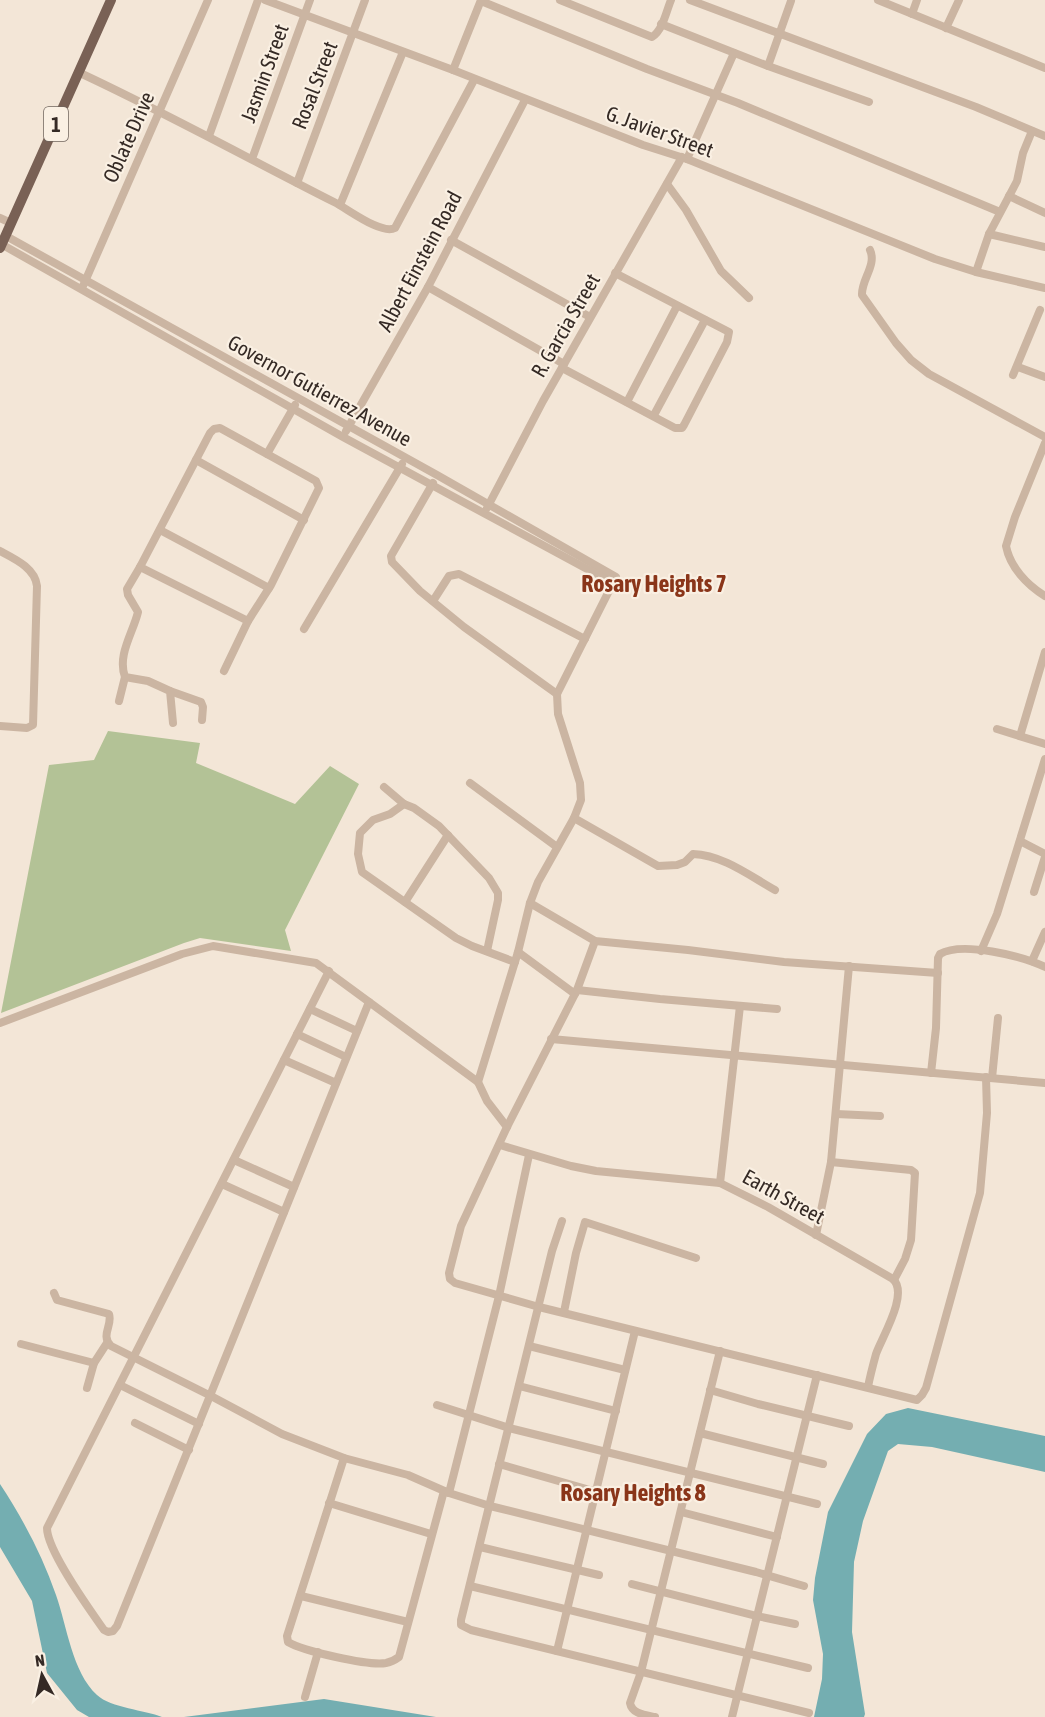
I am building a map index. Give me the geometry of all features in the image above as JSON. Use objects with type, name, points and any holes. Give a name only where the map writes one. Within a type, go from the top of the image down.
[{"type":"main road","name":"1","points":[[2,243],[111,0]]},
{"type":"street","name":"Oblate Drive","points":[[84,284],[208,0]]},
{"type":"street","points":[[209,136],[258,0]]},
{"type":"street","name":"G. Javier Street","points":[[265,0],[453,70],[643,145],[684,158],[924,255],[976,272],[1045,288]]},
{"type":"street","name":"Jasmin Street","points":[[252,159],[310,0]]},
{"type":"street","name":"Rosal Street","points":[[297,183],[365,0]]},
{"type":"street","points":[[560,0],[650,37],[656,34],[671,0]]},
{"type":"street","points":[[690,0],[976,107],[1045,136]]},
{"type":"street","points":[[878,0],[1045,68]]},
{"type":"street","points":[[912,14],[917,0]]},
{"type":"street","points":[[946,28],[959,0]]},
{"type":"street","points":[[453,70],[481,1],[1000,212]]},
{"type":"street","points":[[768,66],[791,2]]},
{"type":"street","points":[[661,24],[869,102]]},
{"type":"street","points":[[340,205],[403,52]]},
{"type":"street","name":"R. Garcia Street","points":[[484,514],[590,317],[684,158],[716,95],[734,52]]},
{"type":"street","points":[[80,73],[209,136],[340,205],[378,228],[387,230],[395,228],[474,80]]},
{"type":"street","name":"Albert Einstein Road","points":[[343,437],[428,287],[525,100]]},
{"type":"street","points":[[976,272],[989,234],[1017,181],[1019,165],[1032,131]]},
{"type":"street","points":[[667,184],[686,210],[721,270],[749,298]]},
{"type":"street","points":[[1009,196],[1045,213]]},
{"type":"street","points":[[0,219],[11,223]]},
{"type":"street","points":[[989,234],[1045,247]]},
{"type":"street","points":[[451,240],[590,317]]},
{"type":"street","name":"Governor Gutierrez Avenue","points":[[2,243],[84,284],[437,475],[614,580]]},
{"type":"street","points":[[870,250],[872,259],[861,287],[862,295],[911,360],[929,374],[1045,437]]},
{"type":"street","points":[[428,287],[563,366],[678,428],[684,425],[691,413],[730,335],[728,330],[676,306],[615,273]]},
{"type":"street","name":"Governor Gutierrez Avenue","points":[[84,284],[343,437],[484,514],[614,580]]},
{"type":"street","points":[[627,402],[676,306]]},
{"type":"street","points":[[1040,310],[1015,371],[1045,377]]},
{"type":"street","points":[[654,416],[705,320]]},
{"type":"street","points":[[267,454],[299,400]]},
{"type":"street","points":[[119,701],[125,677],[122,663],[124,652],[138,612],[128,596],[127,589],[210,433],[217,429],[231,434],[319,484],[304,520],[269,588],[248,621],[224,671]]},
{"type":"street","points":[[1045,443],[1015,517],[1006,546],[1007,552],[1021,575],[1045,596]]},
{"type":"street","points":[[304,629],[405,458]]},
{"type":"street","points":[[196,460],[304,520]]},
{"type":"street","points":[[437,475],[391,559],[393,565],[433,601],[507,659],[557,694]]},
{"type":"street","points":[[160,530],[269,588]]},
{"type":"street","points":[[0,551],[28,568],[35,577],[37,586],[33,725],[27,728],[0,726]]},
{"type":"street","points":[[140,567],[248,621]]},
{"type":"street","points":[[433,601],[449,576],[457,573],[585,639]]},
{"type":"street","points":[[478,1082],[518,952],[530,903],[538,882],[574,818],[581,800],[581,792],[558,714],[557,694],[614,580]]},
{"type":"street","points":[[1020,736],[1045,652]]},
{"type":"street","points":[[125,677],[148,681],[201,702],[202,720]]},
{"type":"street","points":[[170,691],[173,723]]},
{"type":"street","points":[[997,729],[1045,744]]},
{"type":"street","points":[[981,951],[997,915],[1045,759]]},
{"type":"street","points":[[470,783],[557,847]]},
{"type":"street","points":[[384,787],[448,835],[489,878],[498,894],[487,951]]},
{"type":"street","points":[[404,804],[366,825],[360,834],[358,845],[362,872],[456,938],[514,962]]},
{"type":"street","points":[[574,818],[653,864],[677,865],[685,862],[693,854],[707,855],[775,891]]},
{"type":"street","points":[[405,902],[448,835]]},
{"type":"street","points":[[1020,841],[1045,855],[1034,892]]},
{"type":"street","points":[[530,903],[595,941],[784,962],[938,974]]},
{"type":"street","points":[[1032,961],[1045,932]]},
{"type":"street","points":[[595,941],[576,992],[507,1127],[461,1226],[449,1273],[450,1279],[455,1283],[538,1307],[913,1400],[919,1399],[926,1388],[980,1193],[989,1077],[998,1018]]},
{"type":"street","points":[[0,1023],[206,947],[307,961],[316,963],[329,971],[478,1082],[486,1101],[507,1127]]},
{"type":"street","points":[[931,1073],[936,1028],[938,958],[941,952],[950,950],[1006,954],[1045,967]]},
{"type":"street","points":[[518,952],[576,992],[777,1009]]},
{"type":"street","points":[[816,1235],[831,1162],[849,966]]},
{"type":"street","points":[[329,971],[47,1528],[50,1543],[84,1600],[104,1630],[108,1632],[113,1631],[117,1626],[369,1002]]},
{"type":"street","points":[[720,1183],[740,1005]]},
{"type":"street","points":[[310,1009],[357,1031]]},
{"type":"street","points":[[297,1034],[346,1057]]},
{"type":"street","points":[[551,1039],[1045,1083]]},
{"type":"street","points":[[284,1060],[336,1083]]},
{"type":"street","points":[[836,1114],[880,1116]]},
{"type":"street","name":"Earth Street","points":[[500,1145],[529,1155],[596,1171],[720,1183],[894,1280]]},
{"type":"street","points":[[344,1458],[286,1639],[293,1645],[370,1663],[393,1661],[399,1657],[431,1534],[469,1416],[499,1296],[529,1155]]},
{"type":"street","points":[[234,1160],[294,1187]]},
{"type":"street","points":[[831,1162],[911,1170],[915,1173],[911,1240],[905,1259],[894,1280],[899,1292],[868,1387]]},
{"type":"street","points":[[222,1184],[284,1212]]},
{"type":"street","points":[[562,1221],[552,1251],[460,1620],[464,1627],[809,1713]]},
{"type":"street","points":[[564,1312],[585,1222],[696,1258]]},
{"type":"street","points":[[54,1293],[57,1300],[107,1312],[110,1317],[105,1336],[107,1343],[282,1434],[344,1458],[408,1475],[446,1492],[490,1506],[767,1575],[804,1587]]},
{"type":"street","points":[[557,1651],[635,1331]]},
{"type":"street","points":[[87,1388],[94,1363],[107,1343]]},
{"type":"street","points":[[21,1344],[94,1363]]},
{"type":"street","points":[[529,1346],[625,1370]]},
{"type":"street","points":[[655,1717],[635,1712],[630,1703],[641,1672],[720,1351]]},
{"type":"street","points":[[732,1717],[817,1375]]},
{"type":"street","points":[[120,1385],[199,1424]]},
{"type":"street","points":[[519,1386],[616,1411]]},
{"type":"street","points":[[710,1390],[849,1426]]},
{"type":"street","points":[[437,1405],[509,1428],[817,1504]]},
{"type":"street","points":[[135,1423],[189,1450]]},
{"type":"street","points":[[700,1433],[823,1464]]},
{"type":"street","points":[[499,1464],[597,1492]]},
{"type":"street","points":[[329,1503],[431,1534]]},
{"type":"street","points":[[681,1512],[777,1537]]},
{"type":"street","points":[[480,1547],[599,1575]]},
{"type":"street","points":[[632,1584],[795,1624]]},
{"type":"street","points":[[470,1586],[808,1668]]},
{"type":"street","points":[[301,1596],[408,1622]]},
{"type":"street","points":[[305,1697],[318,1652]]},
{"type":"green space","points":[[108,731],[200,743],[196,763],[295,804],[330,766],[359,784],[285,930],[291,951],[200,938],[1,1013],[49,765],[94,760]]},
{"type":"water","points":[[908,1408],[1045,1436],[1045,1472],[932,1447],[898,1444],[888,1451],[863,1521],[854,1562],[852,1632],[865,1714],[864,1717],[814,1717],[822,1679],[823,1654],[813,1600],[828,1512],[867,1434],[886,1414]]},
{"type":"water","points":[[0,1484],[45,1566],[71,1648],[89,1685],[97,1695],[111,1703],[162,1717],[89,1717],[77,1710],[47,1673],[32,1601],[0,1547]]},
{"type":"water","points":[[324,1699],[436,1717],[184,1717]]},
{"type":"district","name":"Rosary Heights 7","points":[[654,583]]},
{"type":"district","name":"Rosary Heights 8","points":[[633,1492]]}]
